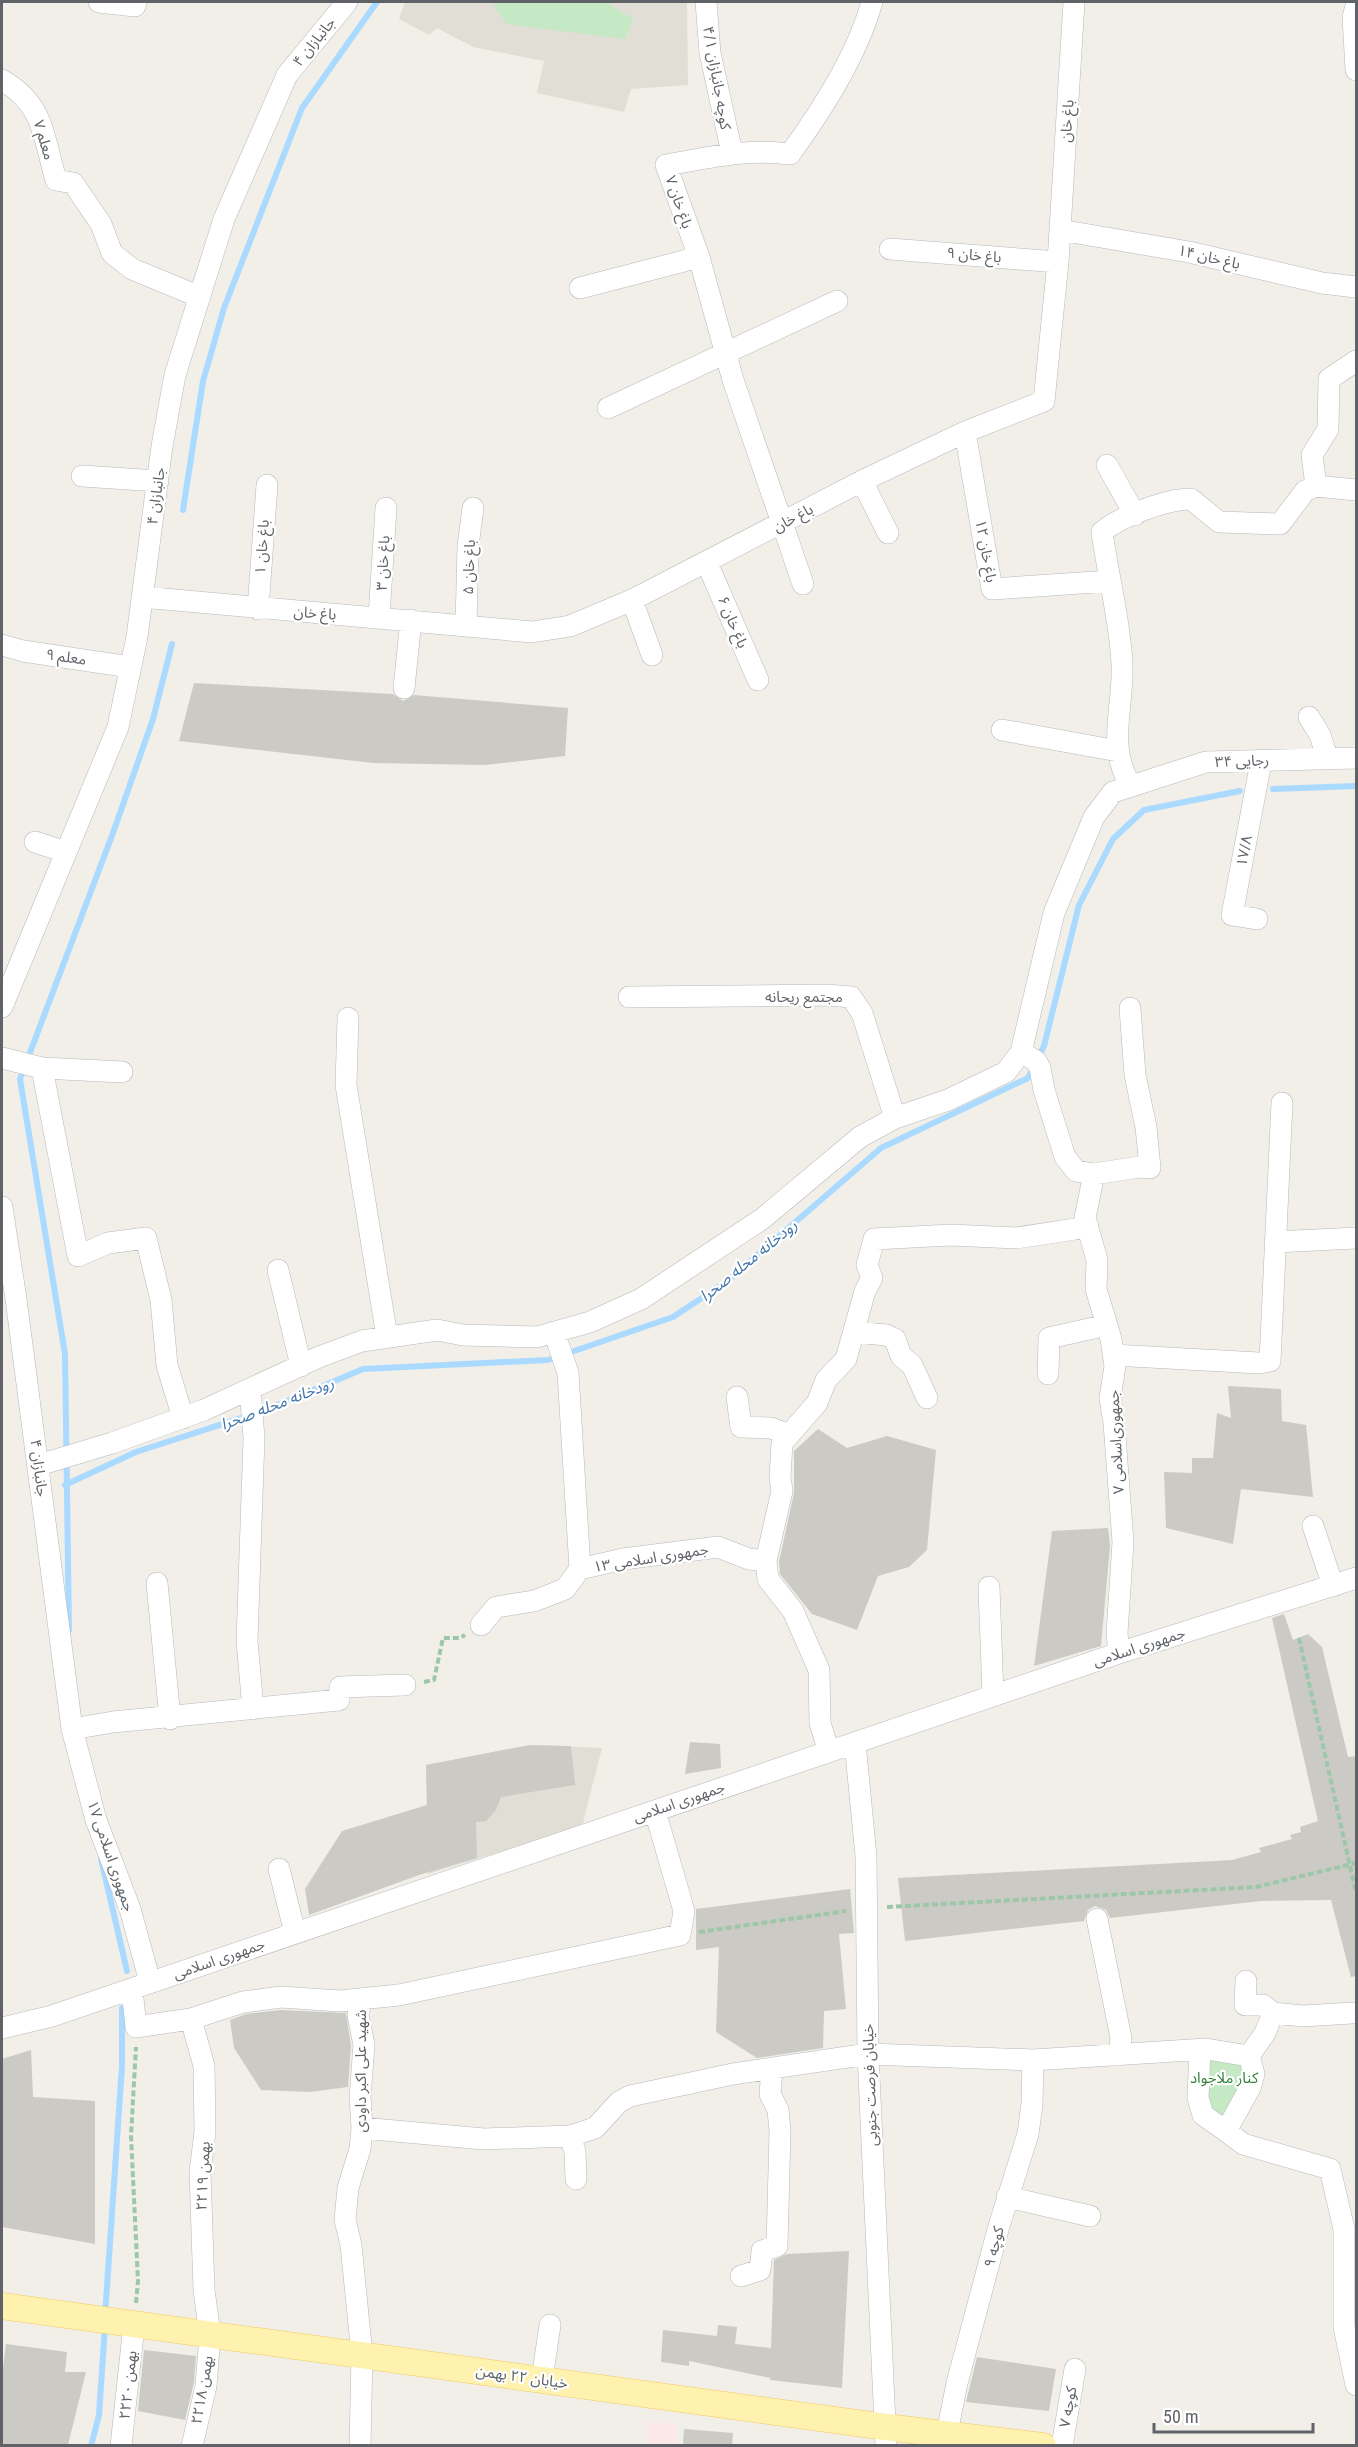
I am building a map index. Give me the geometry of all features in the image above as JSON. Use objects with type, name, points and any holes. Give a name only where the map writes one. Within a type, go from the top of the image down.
[{"type":"main road","name":"خیابان ۲۲ بهمن","points":[[2,2306],[542,2379],[886,2436],[960,2438],[1043,2445]]},
{"type":"street","points":[[99,2],[135,6],[136,2]]},
{"type":"street","name":"جانبازان ۴","points":[[2,1007],[118,727],[142,597],[175,375],[224,219],[287,75],[347,2]]},
{"type":"street","name":"کوچه جانبازان ۴/۱","points":[[706,2],[710,53],[732,153]]},
{"type":"street","name":"باغ خان ۷","points":[[803,584],[725,354],[699,257],[666,165],[732,153],[771,151],[790,154],[808,130],[864,32],[872,2]]},
{"type":"street","name":"باغ خان","points":[[142,597],[532,632],[570,626],[632,600],[862,481],[965,432],[1044,401],[1058,262],[1074,2]]},
{"type":"street","points":[[1356,6],[1353,17],[1356,70]]},
{"type":"street","name":"معلم ۷","points":[[2,80],[21,91],[36,110],[56,180],[73,183],[101,224],[112,253],[132,269],[200,297]]},
{"type":"street","name":"باغ خان ۱۴","points":[[1060,230],[1180,250],[1322,283],[1356,287]]},
{"type":"street","name":"باغ خان ۹","points":[[890,249],[1058,262]]},
{"type":"street","points":[[580,288],[699,257]]},
{"type":"street","points":[[608,408],[837,301]]},
{"type":"street","points":[[1316,486],[1312,455],[1328,429],[1329,379],[1356,361]]},
{"type":"street","name":"باغ خان ۱۲","points":[[965,432],[992,589],[1110,580]]},
{"type":"street","points":[[1107,465],[1135,515]]},
{"type":"street","points":[[82,476],[158,481]]},
{"type":"street","points":[[862,481],[888,533]]},
{"type":"street","name":"باغ خان ۱","points":[[258,609],[267,485]]},
{"type":"street","points":[[1131,786],[1120,769],[1118,751],[1122,666],[1102,532],[1110,525],[1157,506],[1191,499],[1219,522],[1280,524],[1305,491],[1316,486],[1356,490]]},
{"type":"street","name":"باغ خان ۳","points":[[380,617],[386,508]]},
{"type":"street","name":"باغ خان ۵","points":[[466,625],[468,546],[473,508]]},
{"type":"street","name":"باغ خان ۶","points":[[707,563],[758,680]]},
{"type":"street","points":[[632,600],[652,655]]},
{"type":"street","points":[[404,688],[411,620]]},
{"type":"street","name":"معلم ۹","points":[[2,645],[23,651],[130,667]]},
{"type":"street","points":[[1309,717],[1320,735],[1327,757]]},
{"type":"street","points":[[1002,730],[1118,751]]},
{"type":"street","name":"رجایی ۳۴","points":[[1032,1060],[1054,913],[1094,817],[1113,792],[1206,762],[1356,758]]},
{"type":"street","name":"۱۷/۸","points":[[1257,919],[1232,915],[1261,762]]},
{"type":"street","points":[[35,842],[66,852]]},
{"type":"street","name":"مجتمع ریحانه","points":[[629,997],[827,994],[852,997],[862,1013],[895,1118]]},
{"type":"street","points":[[39,1466],[183,1418],[362,1341],[437,1330],[463,1335],[537,1338],[590,1322],[648,1294],[762,1219],[860,1137],[895,1118],[948,1100],[1032,1060],[1065,1157],[1076,1171],[1094,1174],[1139,1167],[1150,1168],[1146,1127],[1135,1075],[1130,1008]]},
{"type":"street","points":[[348,1018],[346,1085],[387,1337]]},
{"type":"street","points":[[122,1072],[24,1064],[78,1256],[108,1243],[146,1238],[161,1300],[167,1365],[183,1418]]},
{"type":"street","points":[[1113,1355],[1258,1363],[1270,1361],[1282,1103]]},
{"type":"street","name":"جمهوری‌اسلامی ۷","points":[[1094,1174],[1085,1218],[1097,1260],[1096,1289],[1107,1324],[1115,1366],[1110,1398],[1124,1542],[1117,1633],[1119,1653]]},
{"type":"street","name":"جانبازان ۴","points":[[2,1207],[4,1243],[39,1466],[72,1729]]},
{"type":"street","points":[[829,1752],[820,1723],[819,1670],[793,1611],[768,1579],[766,1561],[782,1491],[780,1477],[782,1443],[818,1402],[826,1380],[846,1359],[865,1291],[872,1278],[867,1265],[874,1239],[951,1235],[1016,1238],[1088,1227]]},
{"type":"street","points":[[1275,1242],[1356,1238]]},
{"type":"street","points":[[278,1270],[301,1366]]},
{"type":"street","points":[[1048,1374],[1049,1338],[1107,1324]]},
{"type":"street","points":[[855,1332],[886,1335],[895,1340],[901,1356],[912,1365],[927,1398]]},
{"type":"street","points":[[481,1624],[496,1607],[534,1601],[565,1589],[580,1569],[568,1373],[554,1333]]},
{"type":"street","points":[[250,1390],[254,1438],[246,1641],[253,1709]]},
{"type":"street","points":[[737,1397],[741,1427],[771,1428],[789,1435]]},
{"type":"street","points":[[1313,1526],[1333,1586]]},
{"type":"street","name":"جمهوری اسلامی ۱۳","points":[[580,1569],[623,1559],[718,1547],[750,1559],[766,1561]]},
{"type":"street","name":"جمهوری اسلامی","points":[[2,2028],[52,2016],[1119,1653],[1356,1578]]},
{"type":"street","points":[[157,1583],[170,1719]]},
{"type":"street","points":[[989,1587],[993,1696]]},
{"type":"street","points":[[72,1729],[113,1722],[170,1719],[339,1700],[340,1687],[405,1685]]},
{"type":"street","name":"جمهوری اسلامی ۱۷","points":[[72,1729],[96,1820],[130,1909],[141,1985],[136,2027]]},
{"type":"street","name":"خیابان فرصت جنوبی","points":[[855,1743],[866,1856],[868,2054],[886,2436]]},
{"type":"street","points":[[136,2027],[191,2019],[243,2002],[281,1998],[362,1999],[399,1995],[680,1935],[684,1911],[655,1811]]},
{"type":"street","points":[[279,1869],[295,1933]]},
{"type":"street","points":[[1097,1919],[1121,2038],[1119,2055]]},
{"type":"street","points":[[1246,1981],[1245,2005],[1263,2005],[1273,2013],[1303,2016],[1352,2013]]},
{"type":"street","name":"شهید علی اکبر داودی","points":[[360,2445],[362,2355],[351,2245],[345,2220],[348,2188],[360,2149],[362,2128],[360,2097],[364,2045],[358,2016],[362,1999]]},
{"type":"street","points":[[1249,2056],[1265,2033],[1273,2013]]},
{"type":"street","name":"۲۲بهمن ۱۹","points":[[191,2019],[204,2066],[205,2132],[200,2172],[204,2290],[210,2335]]},
{"type":"street","points":[[1200,2050],[1198,2098],[1203,2115],[1243,2144],[1330,2169],[1344,2229],[1344,2327],[1356,2385]]},
{"type":"street","points":[[362,2128],[484,2139],[570,2136],[595,2128],[619,2102],[630,2096],[772,2069],[868,2054],[1033,2060],[1200,2050],[1249,2056]]},
{"type":"street","points":[[1226,2132],[1252,2081],[1254,2074],[1249,2056]]},
{"type":"street","name":"کوچه ۹","points":[[960,2438],[957,2383],[1007,2198],[1028,2134],[1032,2104],[1033,2060]]},
{"type":"street","points":[[741,2276],[760,2270],[762,2251],[777,2246],[780,2131],[778,2110],[770,2094],[772,2069]]},
{"type":"street","points":[[570,2136],[575,2152],[576,2179]]},
{"type":"street","points":[[1007,2198],[1090,2216]]},
{"type":"street","name":"۲۲بهمن ۲۰","points":[[121,2445],[134,2325]]},
{"type":"street","points":[[542,2379],[550,2325]]},
{"type":"street","name":"۲۲بهمن ۱۸","points":[[192,2445],[206,2386],[210,2335]]},
{"type":"street","name":"کوچه ۷","points":[[1062,2445],[1075,2369]]},
{"type":"path","points":[[405,1685],[434,1680],[443,1638],[460,1638],[481,1624]]},
{"type":"path","points":[[1299,1638],[1356,1893]]},
{"type":"path","points":[[677,1935],[867,1909],[979,1900],[1256,1887],[1356,1863]]},
{"type":"path","points":[[134,2325],[138,2281],[131,2136],[136,2084],[136,2027]]},
{"type":"shaded area","points":[[405,2],[687,2],[688,85],[631,89],[624,112],[537,93],[544,61],[473,47],[437,28],[429,35],[399,19]]},
{"type":"shaded area","points":[[530,1745],[602,1748],[582,1826],[428,1874],[426,1765]]},
{"type":"shaded area","points":[[648,2422],[676,2424],[676,2445],[648,2445]]},
{"type":"green space","points":[[504,2],[606,2],[633,19],[625,39],[507,24],[493,5]]},
{"type":"green space","name":"کنار ملا‌جواد","points":[[1200,2050],[1249,2056],[1226,2131],[1203,2115]]},
{"type":"building","points":[[194,683],[393,694],[403,701],[414,695],[568,708],[565,756],[485,765],[373,763],[179,741]]},
{"type":"building","points":[[1228,1386],[1281,1389],[1282,1421],[1306,1425],[1313,1497],[1241,1489],[1233,1544],[1166,1528],[1164,1472],[1192,1473],[1192,1458],[1213,1458],[1217,1413],[1231,1418]]},
{"type":"building","points":[[818,1429],[847,1448],[887,1436],[936,1450],[927,1550],[909,1567],[878,1576],[857,1630],[812,1614],[780,1574],[779,1562],[794,1493],[794,1451]]},
{"type":"building","points":[[1108,1528],[1110,1546],[1101,1646],[1034,1666],[1052,1531]]},
{"type":"building","points":[[1284,1614],[1293,1640],[1308,1634],[1322,1647],[1348,1757],[1356,1756],[1356,1976],[1351,1977],[1331,1900],[1261,1901],[1110,1918],[1106,1910],[1095,1906],[1088,1910],[1084,1921],[905,1941],[898,1878],[1232,1860],[1261,1852],[1259,1848],[1292,1839],[1290,1835],[1301,1832],[1300,1827],[1318,1821],[1272,1618]]},
{"type":"building","points":[[690,1742],[720,1744],[721,1768],[685,1774]]},
{"type":"building","points":[[530,1745],[571,1746],[575,1785],[501,1797],[496,1810],[486,1821],[476,1822],[477,1858],[419,1875],[309,1915],[305,1889],[342,1831],[427,1805],[426,1765]]},
{"type":"building","points":[[850,1889],[854,1933],[839,1934],[846,2009],[824,2011],[823,2048],[757,2058],[716,2032],[719,1947],[696,1950],[696,1909]]},
{"type":"building","points":[[281,2010],[346,2013],[351,2046],[348,2087],[310,2092],[261,2090],[234,2048],[230,2020],[246,2014]]},
{"type":"building","points":[[31,2050],[33,2097],[95,2101],[95,2244],[2,2227],[2,2059]]},
{"type":"building","points":[[849,2251],[842,2388],[770,2380],[770,2378],[689,2361],[689,2366],[661,2362],[663,2330],[717,2336],[718,2325],[737,2327],[735,2344],[771,2348],[774,2260],[787,2254]]},
{"type":"building","points":[[6,2344],[67,2352],[65,2372],[86,2372],[68,2445],[2,2445],[2,2376]]},
{"type":"building","points":[[144,2350],[196,2356],[194,2382],[185,2420],[138,2411]]},
{"type":"building","points":[[977,2357],[1056,2369],[1049,2411],[966,2402]]},
{"type":"building","points":[[684,2429],[733,2433],[732,2445],[683,2445]]},
{"type":"waterway","points":[[183,510],[203,381],[224,308],[302,108],[377,2]]},
{"type":"waterway","points":[[69,1630],[65,1354],[20,1079],[113,833],[153,719],[172,644]]},
{"type":"waterway","points":[[1273,789],[1356,786]]},
{"type":"waterway","name":"رودخانه محله صحرا","points":[[1038,1057],[1044,1046],[1079,905],[1113,839],[1144,810],[1240,791]]},
{"type":"waterway","name":"رودخانه محله صحرا","points":[[65,1485],[136,1452],[266,1410],[363,1369],[548,1360],[673,1317],[726,1282],[881,1148],[1028,1078],[1034,1066]]},
{"type":"waterway","points":[[101,1859],[127,1971]]},
{"type":"waterway","points":[[105,2316],[122,2066],[122,2008]]},
{"type":"waterway","points":[[91,2446],[99,2415],[105,2326]]}]
